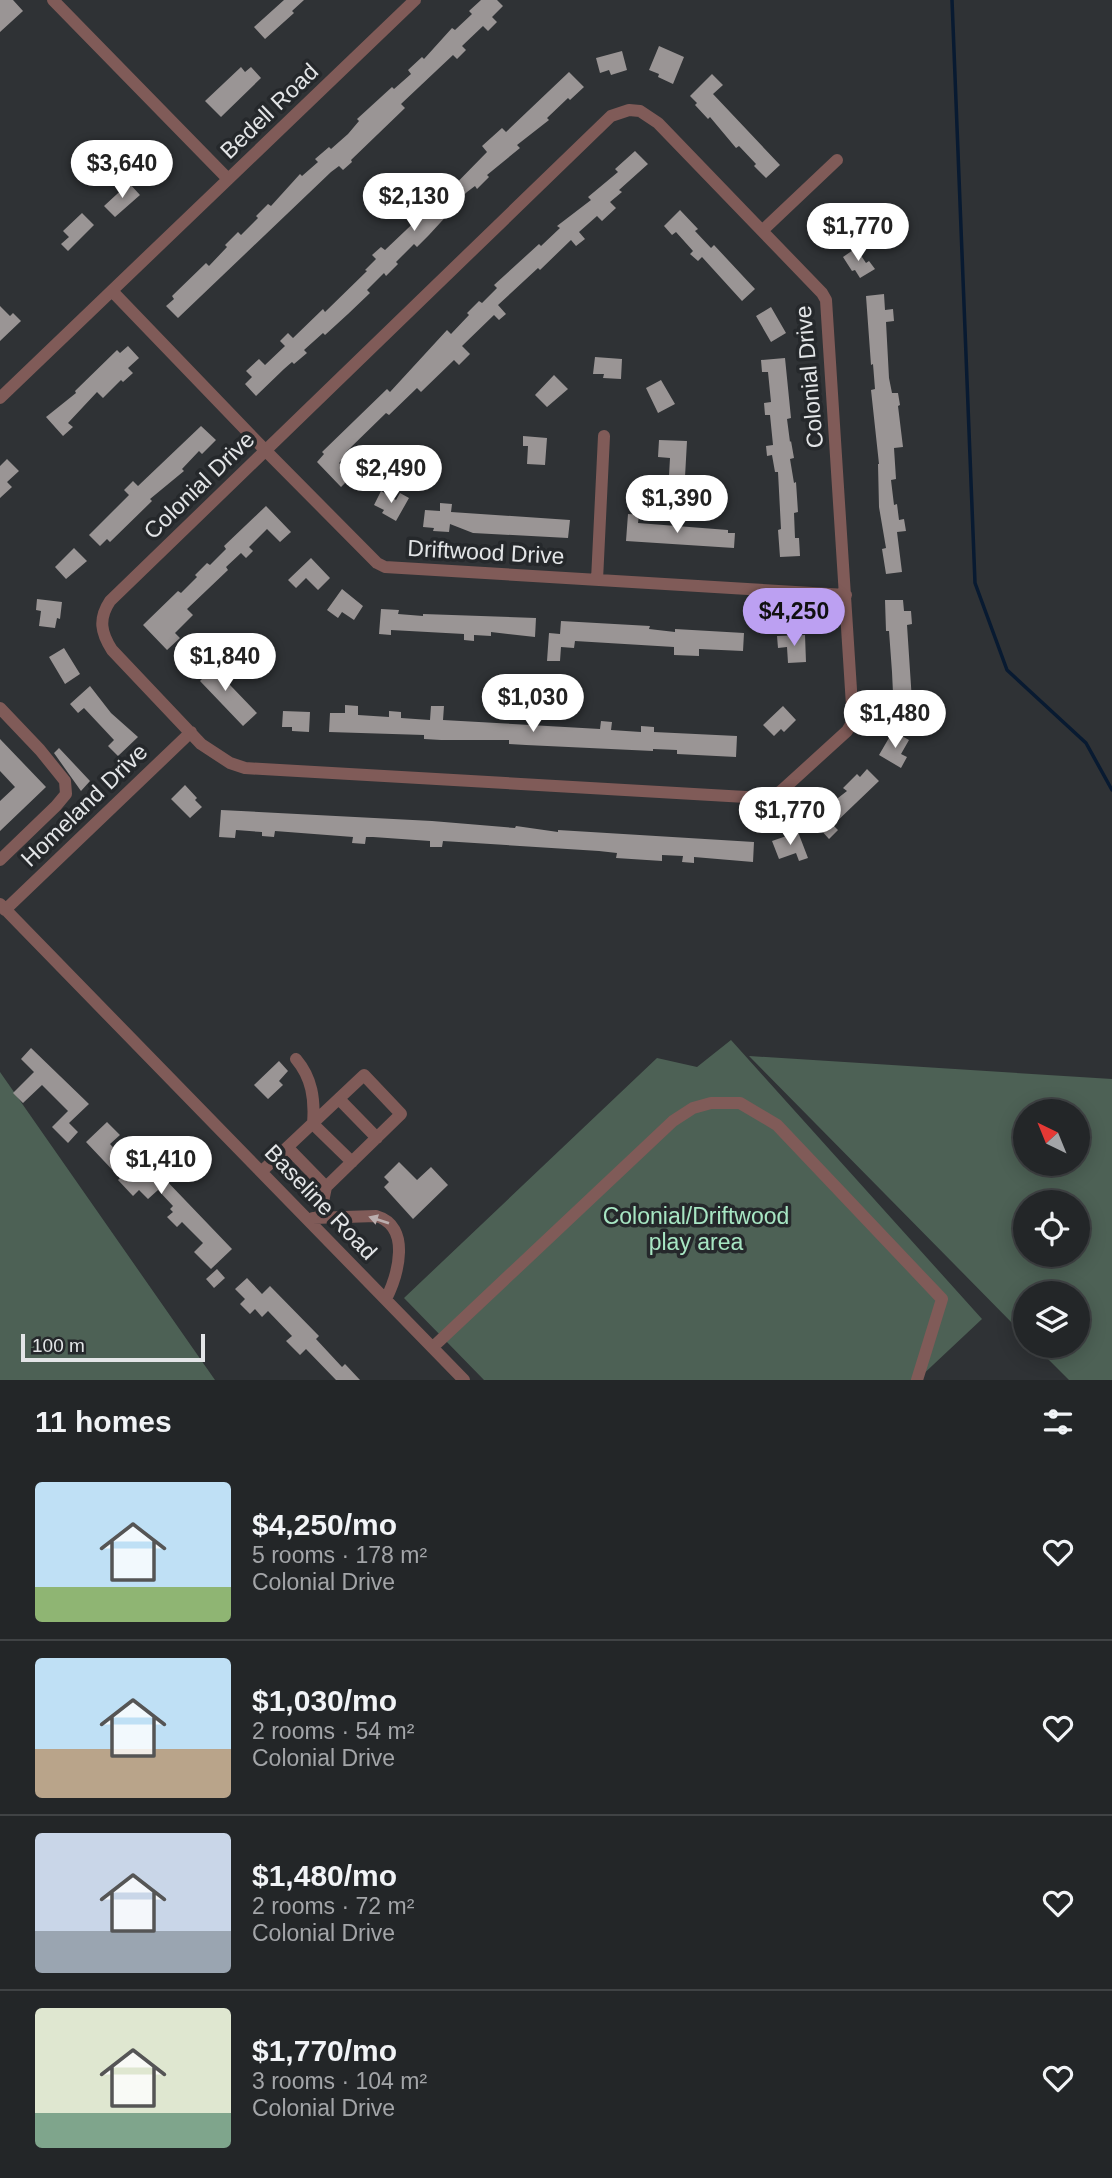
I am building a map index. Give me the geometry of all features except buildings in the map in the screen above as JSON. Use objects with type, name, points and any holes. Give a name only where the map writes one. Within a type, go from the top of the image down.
[{"type":"street","points":[[53,0],[228,179]]},
{"type":"street","name":"Bedell Road","points":[[0,398],[415,0]]},
{"type":"street","name":"Colonial Drive","points":[[640,111],[650,116],[826,300],[853,721],[837,740],[780,792],[762,798],[245,768],[213,754],[112,650],[105,639],[102,620],[110,601],[265,450],[601,126],[619,112],[640,111]]},
{"type":"street","points":[[762,231],[837,160]]},
{"type":"street","name":"Driftwood Drive","points":[[112,291],[265,450],[377,563],[385,567],[846,595]]},
{"type":"street","points":[[597,580],[604,436]]},
{"type":"street","points":[[0,708],[65,781],[66,794],[57,806],[0,860]]},
{"type":"street","name":"Homeland Drive","points":[[3,907],[191,732]]},
{"type":"street","name":"Baseline Road","points":[[3,907],[464,1380]]},
{"type":"street","points":[[296,1059],[304,1069],[313,1093],[313,1124],[352,1162]]},
{"type":"street","points":[[261,1172],[363,1075],[401,1114],[326,1187],[320,1216]]},
{"type":"street","points":[[339,1099],[377,1138]]},
{"type":"street","points":[[433,1347],[673,1121],[693,1108],[711,1103],[740,1104],[777,1125],[942,1299],[918,1380]]},
{"type":"street","points":[[288,1148],[326,1187]]},
{"type":"street","points":[[307,1219],[320,1216],[376,1216],[396,1228],[397,1271],[386,1299]]},
{"type":"green space","name":"Colonial/Driftwood play area","points":[[731,1040],[982,1319],[917,1380],[484,1380],[404,1298],[657,1058],[697,1067]]},
{"type":"green space","points":[[749,1056],[1112,1079],[1112,1380],[1069,1380],[1047,1358],[1090,1358],[1090,1281],[1013,1281],[1013,1324]]},
{"type":"green space","points":[[0,1072],[215,1380],[0,1380]]},
{"type":"waterway","points":[[952,0],[975,583],[1007,670],[1086,743],[1112,790]]}]
